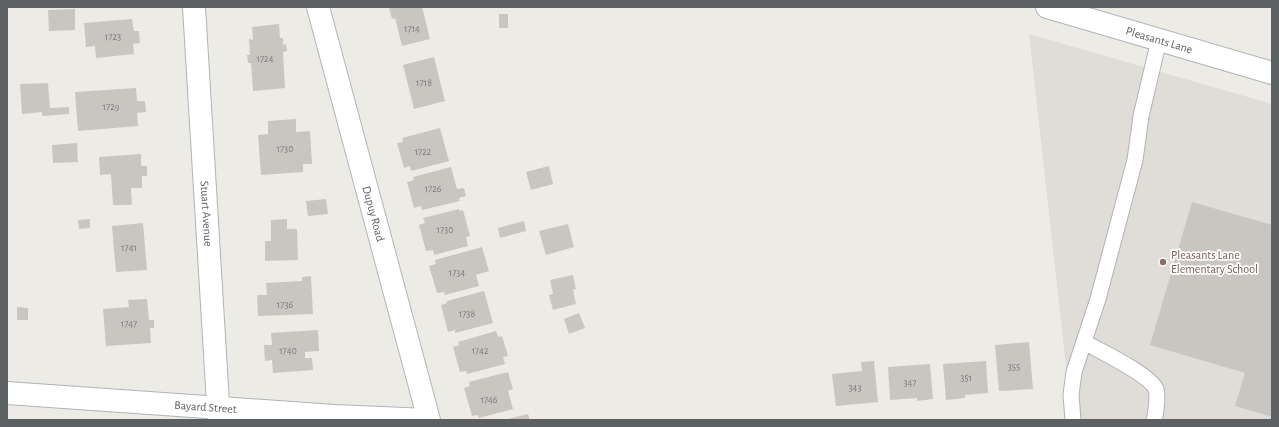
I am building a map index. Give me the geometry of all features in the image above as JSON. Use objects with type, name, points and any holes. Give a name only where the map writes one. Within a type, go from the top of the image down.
[{"type":"street","name":"Stuart Avenue","points":[[194,7],[219,414]]},
{"type":"street","name":"Dupuy Road","points":[[318,7],[429,420]]},
{"type":"street","name":"Pleasants Lane","points":[[1047,7],[1272,73]]},
{"type":"street","name":"Bayard Street","points":[[7,393],[219,414],[334,416],[429,420]]},
{"type":"lane","points":[[1073,420],[1071,395],[1074,372],[1098,299],[1135,160],[1141,116],[1159,40]]},
{"type":"lane","points":[[1084,342],[1142,374],[1156,389],[1157,409],[1154,420]]},
{"type":"shaded area","name":"Pleasants Lane Elementary School","points":[[1029,34],[1272,104],[1272,420],[1072,420]]},
{"type":"building","points":[[389,7],[422,7],[430,39],[402,46],[395,18],[392,19]]},
{"type":"building","points":[[75,9],[75,30],[49,31],[48,10]]},
{"type":"building","points":[[499,14],[508,14],[508,28],[499,28]]},
{"type":"building","points":[[132,19],[134,31],[139,31],[140,43],[133,44],[134,54],[96,58],[95,46],[86,47],[84,23]]},
{"type":"building","points":[[279,24],[280,38],[283,38],[283,45],[286,44],[287,51],[283,52],[285,88],[253,91],[251,63],[248,63],[247,55],[250,55],[249,39],[253,40],[252,27]]},
{"type":"building","points":[[434,57],[445,101],[414,109],[403,65]]},
{"type":"building","points":[[48,83],[50,108],[69,107],[69,114],[42,116],[42,112],[22,114],[20,84]]},
{"type":"building","points":[[136,88],[137,101],[145,101],[146,112],[137,113],[138,126],[78,131],[75,92]]},
{"type":"building","points":[[296,119],[296,132],[310,131],[312,164],[303,164],[303,172],[261,175],[258,135],[268,134],[268,121]]},
{"type":"building","points":[[440,128],[449,161],[411,171],[410,166],[404,168],[397,143],[403,142],[402,138]]},
{"type":"building","points":[[77,143],[78,162],[53,163],[52,145]]},
{"type":"building","points":[[141,154],[141,166],[147,166],[147,176],[142,176],[142,188],[131,188],[132,205],[113,205],[111,174],[100,175],[99,157]]},
{"type":"building","points":[[549,166],[553,184],[531,190],[526,172]]},
{"type":"building","points":[[451,167],[457,189],[464,188],[466,196],[459,198],[460,201],[422,210],[421,206],[414,208],[407,182],[414,180],[413,177]]},
{"type":"building","points":[[326,199],[328,214],[308,216],[306,201]]},
{"type":"building","points":[[1192,202],[1272,225],[1272,417],[1235,406],[1245,373],[1150,345]]},
{"type":"building","points":[[459,209],[459,211],[463,210],[470,236],[466,237],[468,246],[434,255],[433,250],[426,251],[419,225],[425,223],[423,218]]},
{"type":"building","points":[[90,219],[90,228],[79,229],[78,220]]},
{"type":"building","points":[[287,219],[287,229],[297,229],[298,260],[265,261],[265,241],[271,241],[271,220]]},
{"type":"building","points":[[524,221],[526,231],[500,238],[498,228]]},
{"type":"building","points":[[143,223],[147,270],[116,272],[112,226]]},
{"type":"building","points":[[568,224],[574,247],[546,255],[539,231]]},
{"type":"building","points":[[482,247],[489,271],[476,275],[479,286],[445,295],[444,292],[437,293],[429,266],[436,264],[435,260]]},
{"type":"building","points":[[573,275],[576,289],[573,290],[576,304],[553,310],[549,295],[553,294],[550,280]]},
{"type":"building","points":[[311,276],[313,314],[258,316],[257,295],[267,295],[266,283],[302,281],[302,277]]},
{"type":"building","points":[[484,291],[493,323],[455,333],[455,330],[448,332],[441,305],[447,303],[447,301]]},
{"type":"building","points":[[147,299],[149,320],[154,320],[154,328],[150,328],[151,343],[106,346],[103,309],[129,307],[128,300]]},
{"type":"building","points":[[17,307],[28,308],[28,320],[17,320]]},
{"type":"building","points":[[579,313],[585,328],[569,334],[564,319]]},
{"type":"building","points":[[318,330],[319,351],[305,352],[305,358],[312,358],[313,370],[273,373],[272,360],[265,361],[264,345],[272,345],[271,333]]},
{"type":"building","points":[[496,331],[498,337],[502,336],[508,356],[503,357],[505,364],[467,374],[466,371],[460,372],[453,347],[459,345],[458,342]]},
{"type":"building","points":[[1029,342],[1033,389],[999,391],[995,345]]},
{"type":"building","points":[[874,361],[878,402],[836,406],[832,374],[862,371],[861,362]]},
{"type":"building","points":[[986,361],[988,393],[965,395],[965,398],[946,400],[943,364]]},
{"type":"building","points":[[930,364],[933,399],[917,401],[917,398],[890,400],[888,367]]},
{"type":"building","points":[[508,372],[513,389],[508,391],[513,409],[479,418],[478,415],[472,416],[464,388],[470,386],[469,382]]},
{"type":"building","points":[[528,414],[530,420],[508,420],[508,419]]},
{"type":"place","name":"Pleasants Lane Elementary School","points":[[1163,262]]}]
